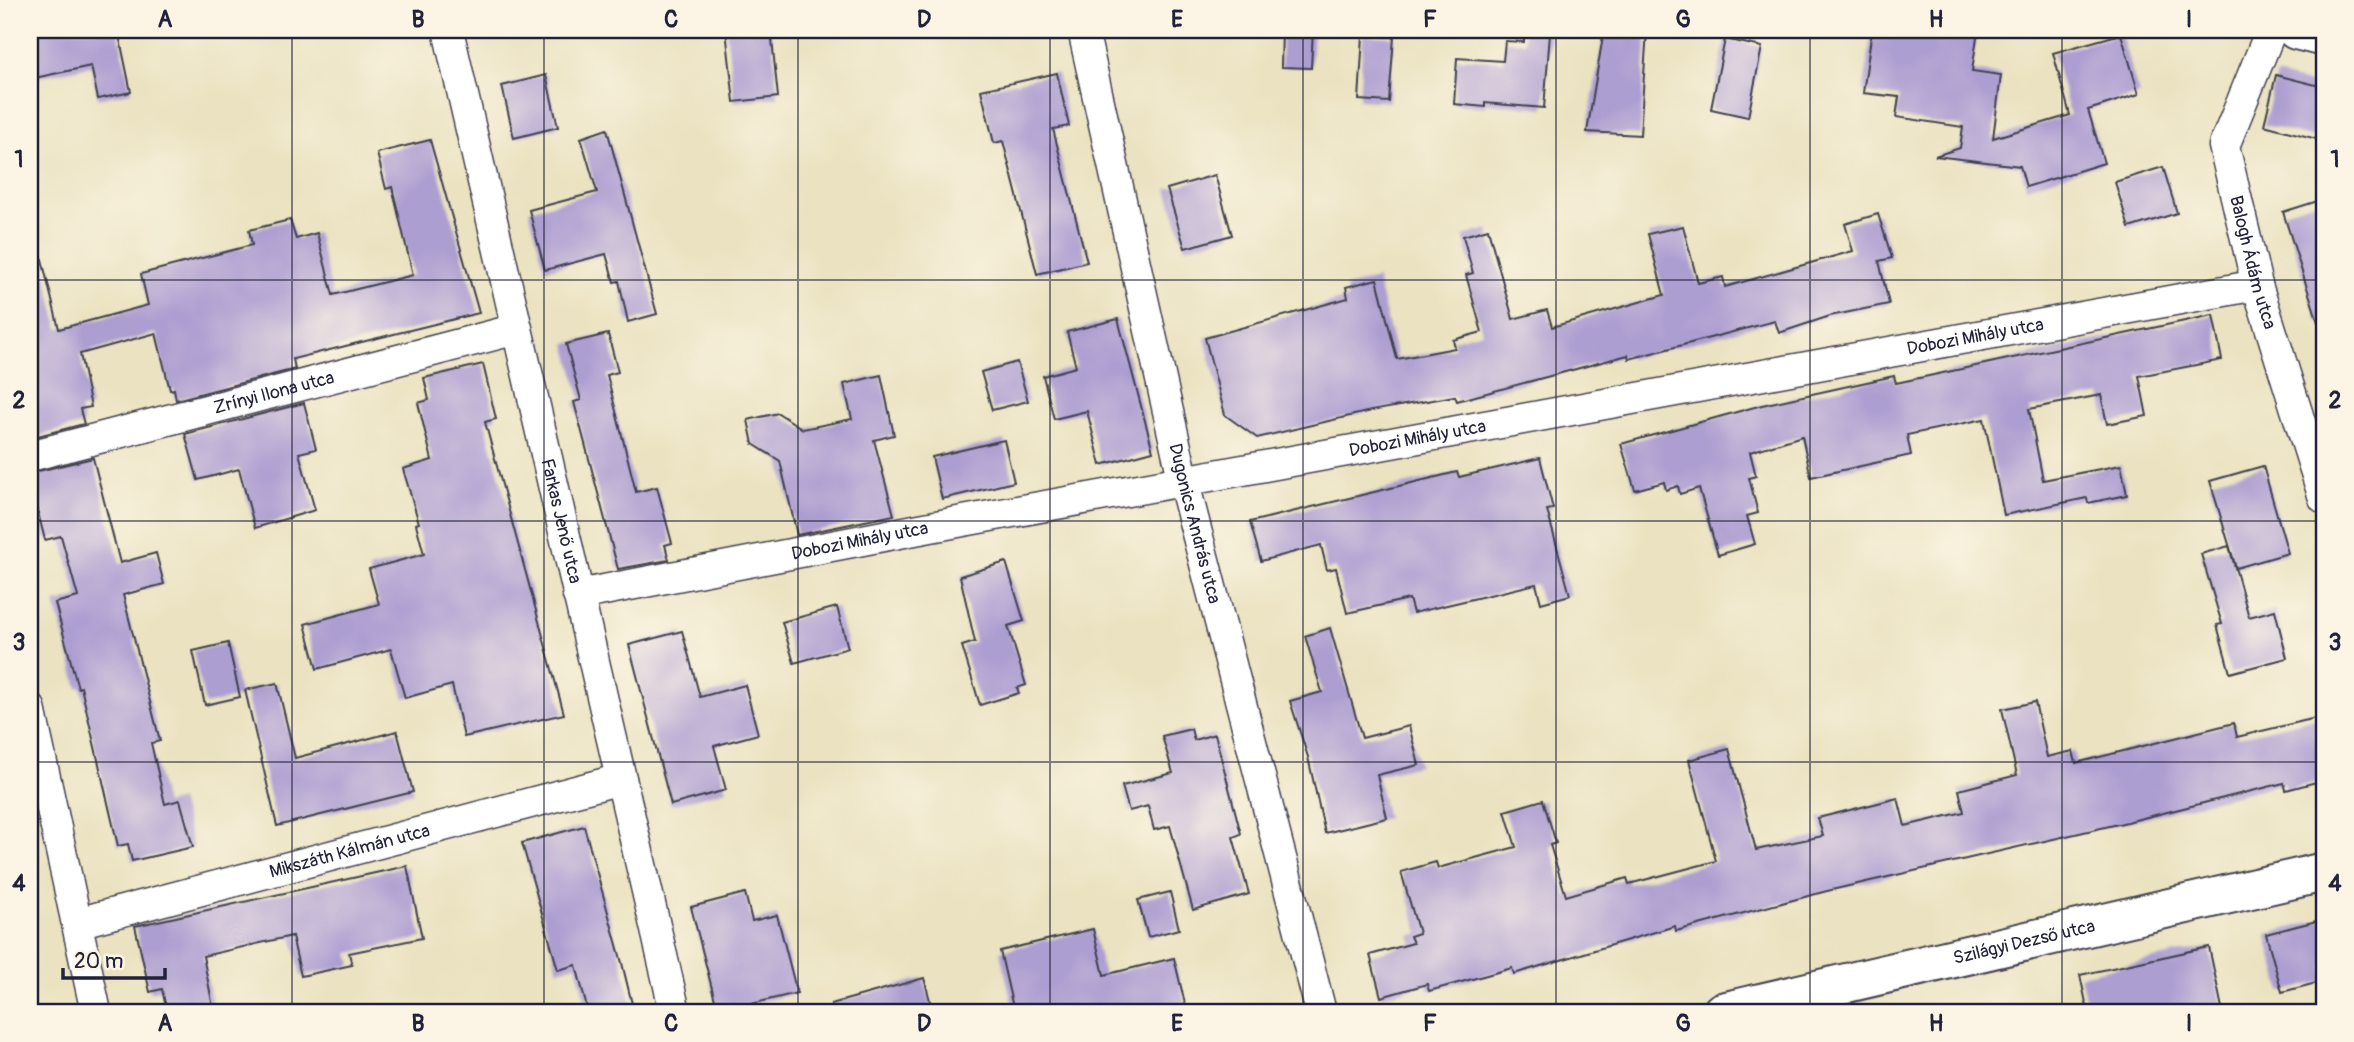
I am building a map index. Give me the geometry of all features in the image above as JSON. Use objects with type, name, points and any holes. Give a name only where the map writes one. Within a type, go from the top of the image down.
[{"type":"main road","points":[[2296,30],[2324,37]]},
{"type":"main road","name":"Szilágyi Dezső utca","points":[[1722,1012],[2324,872]]},
{"type":"street","name":"Farkas Jenő utca","points":[[448,30],[675,1012]]},
{"type":"street","name":"Dugonics András utca","points":[[1083,30],[1184,483],[1321,1012]]},
{"type":"street","name":"Balogh Ádám utca","points":[[2271,30],[2224,146],[2257,285],[2324,498]]},
{"type":"street","name":"Dobozi Mihály utca","points":[[579,595],[925,528],[1184,483],[2257,285]]},
{"type":"street","name":"Zrínyi Ilona utca","points":[[30,456],[517,329]]},
{"type":"street","points":[[30,708],[96,1012]]},
{"type":"street","name":"Mikszáth Kálmán utca","points":[[77,923],[621,779]]},
{"type":"building","points":[[30,30],[118,30],[131,92],[98,99],[91,66],[30,79]]},
{"type":"building","points":[[726,30],[771,30],[778,97],[734,102]]},
{"type":"building","points":[[1282,30],[1313,30],[1311,68],[1281,67]]},
{"type":"building","points":[[1604,30],[1647,30],[1640,135],[1587,132]]},
{"type":"building","points":[[1872,30],[1978,30],[1972,71],[2001,75],[1993,138],[2070,115],[2053,53],[2121,34],[2139,94],[2088,110],[2104,163],[2026,187],[2020,166],[1935,156],[1960,148],[1963,127],[1896,117],[1899,97],[1863,93]]},
{"type":"building","points":[[1524,31],[1550,34],[1544,108],[1485,103],[1485,107],[1454,104],[1457,58],[1503,61],[1505,41],[1524,42]]},
{"type":"building","points":[[1363,35],[1394,37],[1389,102],[1359,100]]},
{"type":"building","points":[[1725,39],[1762,47],[1748,117],[1711,109]]},
{"type":"building","points":[[1057,73],[1069,126],[1053,129],[1087,262],[1037,274],[1003,141],[994,143],[981,90]]},
{"type":"building","points":[[546,75],[558,127],[514,138],[502,86]]},
{"type":"building","points":[[2276,75],[2324,87],[2324,141],[2264,125]]},
{"type":"building","points":[[607,129],[657,314],[628,322],[619,281],[614,282],[606,254],[545,270],[529,210],[597,192],[581,138]]},
{"type":"building","points":[[430,140],[479,313],[293,359],[295,369],[176,400],[174,389],[170,390],[156,333],[80,354],[91,407],[80,409],[84,424],[30,438],[30,252],[40,251],[59,329],[148,305],[141,274],[252,245],[249,230],[290,220],[296,239],[317,233],[333,295],[413,275],[392,187],[386,189],[377,153]]},
{"type":"building","points":[[2163,167],[2177,213],[2129,228],[2115,182]]},
{"type":"building","points":[[1215,175],[1232,235],[1185,248],[1167,189]]},
{"type":"building","points":[[2324,199],[2324,321],[2318,322],[2283,212]]},
{"type":"building","points":[[1878,214],[1892,258],[1879,261],[1889,304],[1830,316],[1779,333],[1775,321],[1629,359],[1628,355],[1457,401],[1455,396],[1371,411],[1257,438],[1225,415],[1205,338],[1348,298],[1346,287],[1377,279],[1397,359],[1455,348],[1453,340],[1482,332],[1466,275],[1473,273],[1463,236],[1488,229],[1513,319],[1547,310],[1552,327],[1664,295],[1648,234],[1683,226],[1698,283],[1723,277],[1725,287],[1853,251],[1845,224]]},
{"type":"building","points":[[2213,315],[2222,360],[2139,376],[2147,416],[2107,424],[2101,395],[2029,409],[2043,480],[2121,465],[2127,495],[2088,503],[2087,498],[2004,515],[1984,419],[1907,435],[1911,455],[1811,477],[1802,436],[1750,452],[1756,476],[1749,478],[1758,513],[1747,516],[1755,544],[1718,555],[1699,488],[1680,494],[1678,486],[1666,490],[1664,482],[1635,490],[1621,444],[1762,405],[1894,376],[1896,383]]},
{"type":"building","points":[[1118,319],[1153,451],[1101,465],[1087,411],[1054,419],[1043,376],[1076,367],[1067,332]]},
{"type":"building","points":[[608,334],[618,372],[607,375],[636,492],[657,487],[672,543],[665,545],[669,560],[618,569],[574,402],[581,400],[566,344]]},
{"type":"building","points":[[1017,362],[1028,401],[992,410],[981,372]]},
{"type":"building","points":[[483,364],[496,419],[485,422],[564,714],[464,737],[452,685],[405,698],[391,649],[317,669],[305,624],[379,604],[369,569],[424,554],[416,524],[419,523],[403,469],[432,460],[418,403],[429,400],[424,378]]},
{"type":"building","points":[[881,375],[894,435],[874,440],[894,515],[797,535],[780,461],[753,444],[748,420],[778,413],[803,429],[852,419],[844,384]]},
{"type":"building","points":[[304,403],[316,449],[299,453],[315,510],[255,528],[239,469],[198,480],[185,434]]},
{"type":"building","points":[[1004,440],[1014,482],[942,499],[932,457]]},
{"type":"building","points":[[93,458],[120,563],[156,553],[164,584],[123,595],[160,741],[151,743],[165,804],[180,800],[193,847],[132,861],[128,844],[118,846],[81,687],[78,688],[55,603],[78,597],[61,536],[45,540],[30,481],[30,473]]},
{"type":"building","points":[[1540,458],[1553,509],[1547,510],[1570,595],[1541,603],[1536,584],[1413,613],[1409,599],[1347,613],[1336,568],[1327,570],[1321,545],[1261,561],[1250,522],[1457,472],[1459,477]]},
{"type":"building","points":[[2263,466],[2288,553],[2236,568],[2210,481]]},
{"type":"building","points":[[2229,546],[2249,617],[2275,610],[2287,658],[2230,673],[2217,625],[2222,624],[2201,554]]},
{"type":"building","points":[[1006,562],[1024,621],[1008,626],[1026,685],[1017,688],[1019,693],[980,705],[962,646],[975,642],[960,576]]},
{"type":"building","points":[[837,607],[848,648],[794,663],[782,622]]},
{"type":"building","points":[[1330,628],[1362,738],[1409,726],[1419,765],[1377,775],[1387,818],[1325,833],[1308,757],[1290,701],[1322,692],[1305,636]]},
{"type":"building","points":[[682,631],[700,697],[745,685],[758,734],[714,746],[726,790],[671,805],[629,645]]},
{"type":"building","points":[[228,643],[240,697],[205,705],[193,651]]},
{"type":"building","points":[[277,683],[295,758],[397,731],[413,792],[277,826],[245,690]]},
{"type":"building","points":[[2035,702],[2047,757],[2073,751],[2076,763],[2234,723],[2237,737],[2324,716],[2324,780],[2286,790],[2284,783],[1827,891],[1676,931],[1675,926],[1514,974],[1512,968],[1429,991],[1427,984],[1381,997],[1370,955],[1413,943],[1410,936],[1419,933],[1401,872],[1436,862],[1438,868],[1516,847],[1505,811],[1543,800],[1556,843],[1550,845],[1566,896],[1627,878],[1629,884],[1716,861],[1689,760],[1729,749],[1756,850],[1823,836],[1818,818],[1898,798],[1905,826],[1964,812],[1959,790],[2017,775],[2002,709]]},
{"type":"building","points":[[1191,729],[1194,740],[1215,734],[1241,834],[1233,837],[1249,894],[1193,910],[1170,826],[1154,830],[1148,806],[1129,811],[1122,786],[1173,773],[1162,736]]},
{"type":"building","points":[[584,826],[634,1012],[588,1012],[576,965],[558,970],[522,843]]},
{"type":"building","points":[[407,866],[422,938],[349,953],[352,965],[301,976],[292,936],[203,956],[214,1012],[167,1012],[162,989],[150,992],[135,926]]},
{"type":"building","points":[[1170,892],[1179,929],[1148,937],[1138,900]]},
{"type":"building","points":[[745,893],[752,921],[777,915],[797,993],[718,1012],[691,907]]},
{"type":"building","points":[[2324,919],[2324,981],[2282,992],[2266,934]]},
{"type":"building","points":[[1093,929],[1104,975],[1174,958],[1187,1012],[1014,1012],[1000,951]]},
{"type":"building","points":[[2209,947],[2222,1008],[2202,1012],[2088,1012],[2080,975]]},
{"type":"building","points":[[924,978],[933,1012],[832,1012],[831,1004]]}]
